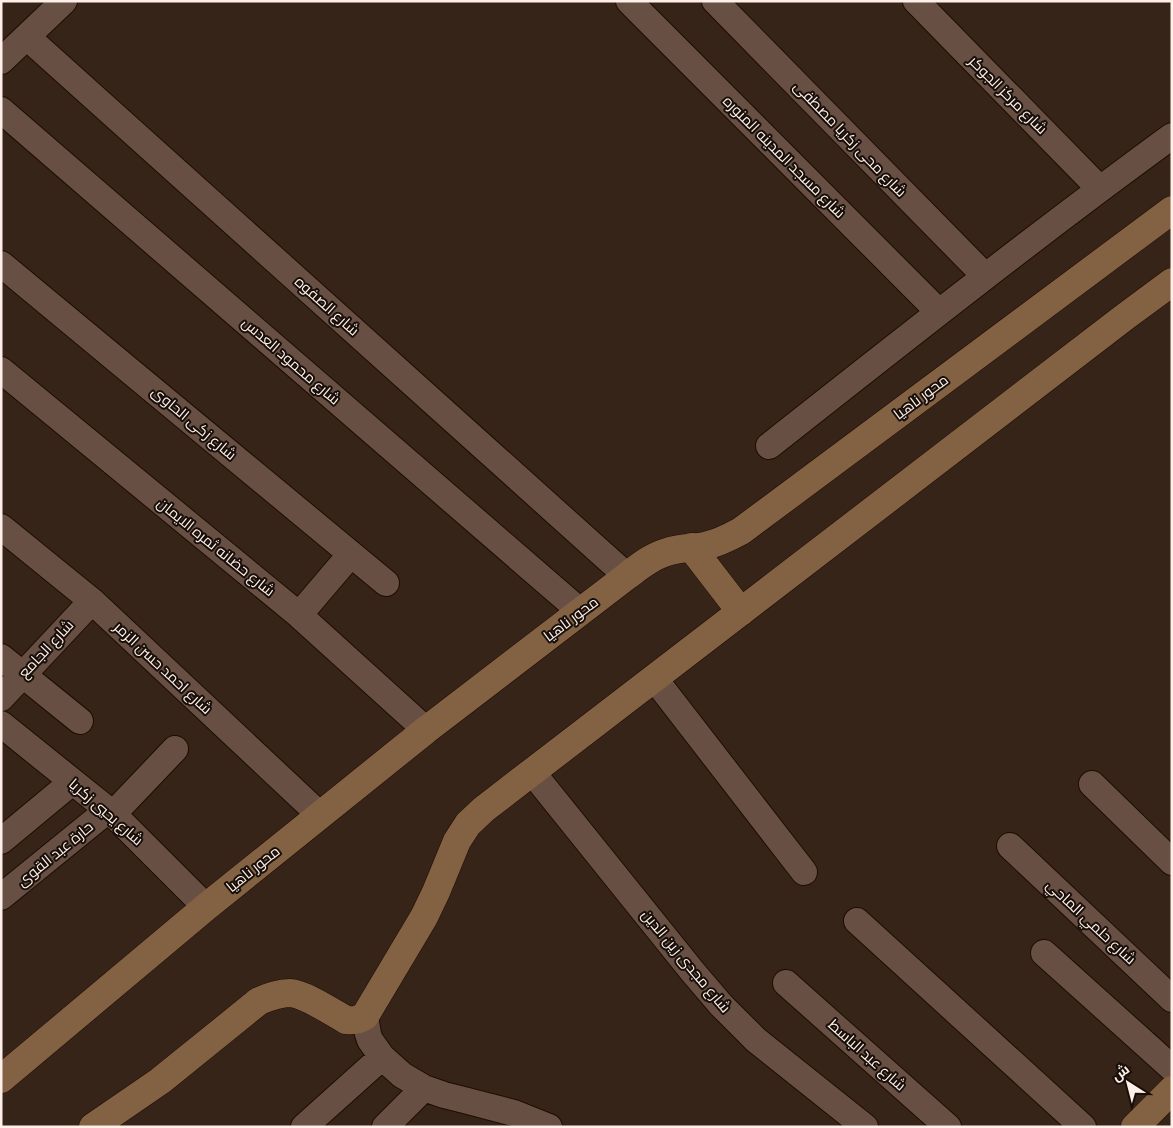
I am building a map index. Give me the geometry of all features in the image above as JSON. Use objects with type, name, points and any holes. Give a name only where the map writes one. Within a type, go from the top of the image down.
[{"type":"main road","name":"محور ناهيا","points":[[1,1079],[206,907],[320,815],[426,730],[627,576],[664,552],[705,546],[741,531],[1172,210]]},
{"type":"main road","points":[[93,1127],[160,1081],[259,1001],[274,995],[290,993],[301,996],[346,1020],[359,1020],[364,1016],[424,917],[457,840],[468,824],[484,809],[1172,282]]},
{"type":"main road","points":[[691,547],[741,612]]},
{"type":"main road","points":[[1145,1124],[1172,1090]]},
{"type":"street","points":[[1,61],[64,1]]},
{"type":"street","name":"شارع مسجد المدينه المنوره","points":[[629,1],[939,312]]},
{"type":"street","name":"شارع محى زكريا مصطفى","points":[[716,1],[985,276]]},
{"type":"street","name":"شارع مركز الجوكر","points":[[916,1],[1100,188]]},
{"type":"street","name":"شارع الصفوه","points":[[27,37],[627,576]]},
{"type":"street","name":"شارع محمود العدس","points":[[1,110],[580,611]]},
{"type":"street","points":[[769,446],[985,276],[1100,188],[1172,136]]},
{"type":"street","name":"شارع زكى الحاوى","points":[[1,264],[386,583]]},
{"type":"street","name":"شارع حضانه ثمره الايمان","points":[[1,370],[299,615],[426,730]]},
{"type":"street","name":"شارع احمد حسن الزمر","points":[[1,527],[92,600],[320,815]]},
{"type":"street","points":[[299,615],[351,554]]},
{"type":"street","name":"شارع الجامع","points":[[1,698],[92,600]]},
{"type":"street","points":[[1,657],[80,721]]},
{"type":"street","points":[[654,678],[804,872]]},
{"type":"street","name":"شارع يحيي زكريا","points":[[3,728],[110,812],[206,907]]},
{"type":"street","name":"حارة عبد القوى","points":[[1,897],[110,812],[175,749]]},
{"type":"street","name":"شارع مجدى زين الدين","points":[[532,772],[721,1005],[756,1040],[865,1127]]},
{"type":"street","points":[[1,841],[72,782]]},
{"type":"street","points":[[1092,784],[1172,862]]},
{"type":"street","name":"شارع حلمي الماحي","points":[[1010,846],[1172,999]]},
{"type":"street","points":[[857,921],[1083,1127]]},
{"type":"street","points":[[1044,953],[1172,1068]]},
{"type":"street","name":"شارع عبد الباسط","points":[[786,983],[948,1127]]},
{"type":"street","points":[[364,1016],[370,1040],[382,1057],[402,1074],[424,1088],[514,1113],[549,1127]]},
{"type":"street","points":[[304,1127],[382,1057]]},
{"type":"street","points":[[385,1127],[424,1088]]},
{"type":"street","points":[[464,1100],[496,1127]]}]
